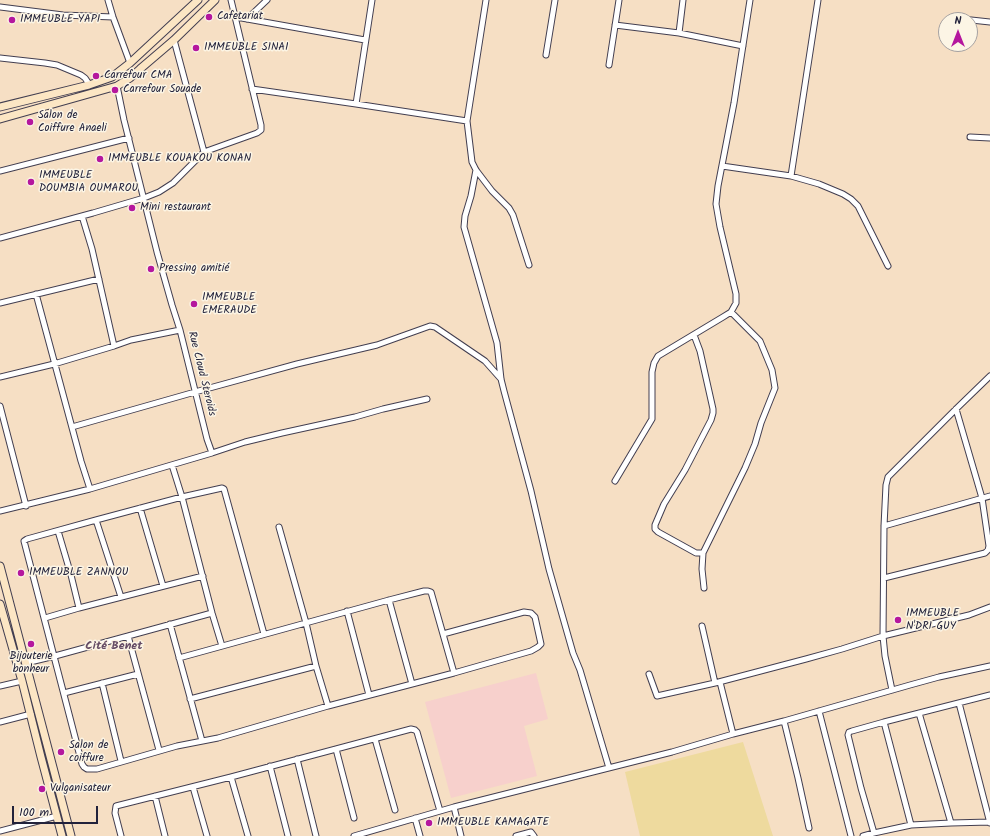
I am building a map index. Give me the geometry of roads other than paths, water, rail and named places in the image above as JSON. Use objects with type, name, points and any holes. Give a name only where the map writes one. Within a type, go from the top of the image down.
[{"type":"main road","points":[[0,107],[89,85],[112,77],[130,63],[198,0]]},
{"type":"main road","points":[[0,119],[117,86],[130,78],[174,40],[216,0]]},
{"type":"main road","points":[[0,566],[71,836]]},
{"type":"main road","points":[[0,604],[4,628],[22,681],[62,836]]},
{"type":"street","points":[[108,0],[130,63]]},
{"type":"street","points":[[0,238],[82,216],[144,198],[159,192],[173,183],[204,152],[257,133],[261,130],[231,0]]},
{"type":"street","points":[[247,19],[267,0]]},
{"type":"street","points":[[356,104],[372,0]]},
{"type":"street","points":[[486,0],[467,121],[472,162],[476,170],[492,191],[508,208],[512,215],[529,265]]},
{"type":"street","points":[[546,55],[555,0]]},
{"type":"street","points":[[609,65],[619,0]]},
{"type":"street","points":[[679,33],[683,0]]},
{"type":"street","points":[[615,481],[652,419],[651,382],[654,363],[658,356],[731,312],[736,303],[736,294],[716,204],[750,0]]},
{"type":"street","points":[[791,176],[818,0]]},
{"type":"street","points":[[0,7],[64,15],[113,17]]},
{"type":"street","points":[[236,17],[365,40]]},
{"type":"street","points":[[978,21],[990,22]]},
{"type":"street","points":[[615,25],[679,33],[743,46]]},
{"type":"street","points":[[174,40],[204,152]]},
{"type":"street","points":[[0,58],[57,65],[81,75],[85,78],[89,85]]},
{"type":"street","name":"Rue Cloud Steroids","points":[[117,86],[144,198],[180,330],[207,439],[212,453]]},
{"type":"street","points":[[252,89],[467,121]]},
{"type":"street","points":[[970,137],[990,138]]},
{"type":"street","points":[[0,171],[129,138]]},
{"type":"street","points":[[722,166],[791,176],[819,184],[843,194],[858,206],[888,266]]},
{"type":"street","points":[[476,170],[465,216],[464,227],[497,343],[501,379],[531,491],[551,576],[609,768]]},
{"type":"street","points":[[82,216],[100,279],[114,346]]},
{"type":"street","points":[[0,303],[100,279]]},
{"type":"street","points":[[36,294],[54,364],[90,489]]},
{"type":"street","points":[[704,588],[702,569],[703,553],[745,468],[775,388],[772,370],[760,341],[731,312]]},
{"type":"street","points":[[72,427],[297,364],[377,345],[430,326],[435,327],[484,361],[501,379]]},
{"type":"street","points":[[0,377],[54,364],[136,339],[180,330]]},
{"type":"street","points":[[694,335],[700,351],[713,413],[685,470],[664,504],[655,524],[655,529],[696,553],[703,553]]},
{"type":"street","points":[[892,690],[885,656],[883,636],[884,526],[886,486],[888,477],[990,376]]},
{"type":"street","points":[[0,511],[26,506],[90,489],[246,442],[427,399]]},
{"type":"street","points":[[0,406],[26,506]]},
{"type":"street","points":[[884,578],[985,554],[988,550],[989,546],[982,498],[956,409]]},
{"type":"street","points":[[172,465],[222,646]]},
{"type":"street","points":[[264,634],[224,489],[222,488],[140,508],[58,530],[24,541],[82,764],[87,769],[97,769],[159,750],[218,738],[328,706],[531,651],[538,648],[541,644],[535,617],[531,613],[524,612],[443,634]]},
{"type":"street","points":[[884,526],[990,496]]},
{"type":"street","points":[[140,508],[163,586]]},
{"type":"street","points":[[96,520],[121,597]]},
{"type":"street","points":[[279,527],[328,706]]},
{"type":"street","points":[[58,530],[79,608]]},
{"type":"street","points":[[45,618],[203,576]]},
{"type":"street","points":[[179,658],[389,600],[428,591],[431,592],[454,673]]},
{"type":"street","points":[[389,600],[412,684]]},
{"type":"street","points":[[649,674],[657,696],[718,682],[828,653],[883,636],[969,615],[990,607]]},
{"type":"street","points":[[347,612],[370,695]]},
{"type":"street","points":[[26,663],[212,613]]},
{"type":"street","points":[[170,624],[202,741]]},
{"type":"street","points":[[702,626],[733,734]]},
{"type":"street","points":[[128,636],[159,750]]},
{"type":"street","points":[[190,699],[316,666]]},
{"type":"street","points":[[354,836],[375,833],[415,818],[454,807],[672,752],[939,677],[990,666]]},
{"type":"street","points":[[64,693],[138,674]]},
{"type":"street","points":[[0,686],[22,681]]},
{"type":"street","points":[[102,683],[121,761]]},
{"type":"street","points":[[874,833],[861,788],[848,735],[849,732],[990,695]]},
{"type":"street","points":[[863,836],[911,825],[990,822],[989,813],[959,703]]},
{"type":"street","points":[[818,711],[851,836]]},
{"type":"street","points":[[919,713],[951,823]]},
{"type":"street","points":[[0,722],[31,714]]},
{"type":"street","points":[[784,721],[809,828]]},
{"type":"street","points":[[884,722],[911,825]]},
{"type":"street","points":[[120,836],[115,813],[116,806],[412,729],[417,732],[440,811]]},
{"type":"street","points":[[374,739],[395,810]]},
{"type":"street","points":[[336,749],[354,818]]},
{"type":"street","points":[[297,759],[316,836]]},
{"type":"street","points":[[270,766],[288,836]]},
{"type":"street","points":[[231,777],[248,836]]},
{"type":"street","points":[[193,787],[207,836]]},
{"type":"street","points":[[155,796],[165,836]]},
{"type":"street","points":[[454,807],[461,836]]},
{"type":"street","points":[[0,831],[57,816]]},
{"type":"street","points":[[415,818],[420,836]]},
{"type":"street","points":[[516,836],[531,832],[534,836]]},
{"type":"place","name":"Cafetariat","points":[[209,17]]},
{"type":"place","name":"IMMEUBLE YAPI","points":[[12,20]]},
{"type":"place","name":"IMMEUBLE SINAI","points":[[196,48]]},
{"type":"place","name":"Carrefour CMA","points":[[96,76]]},
{"type":"place","name":"Carrefour Souade","points":[[115,90]]},
{"type":"place","name":"Salon de Coiffure Anaeli","points":[[30,122]]},
{"type":"place","name":"IMMEUBLE KOUAKOU KONAN","points":[[100,159]]},
{"type":"place","name":"IMMEUBLE DOUMBIA OUMAROU","points":[[31,182]]},
{"type":"place","name":"Mini restaurant","points":[[132,208]]},
{"type":"place","name":"Pressing amitié","points":[[151,269]]},
{"type":"place","name":"IMMEUBLE EMERAUDE","points":[[194,304]]},
{"type":"place","name":"IMMEUBLE ZANNOU","points":[[21,573]]},
{"type":"place","name":"IMMEUBLE N'DRI GUY","points":[[898,620]]},
{"type":"place","name":"Bijouterie bonheur","points":[[31,644]]},
{"type":"place","name":"Salon de coiffure","points":[[61,752]]},
{"type":"place","name":"Vulganisateur","points":[[42,789]]},
{"type":"place","name":"IMMEUBLE KAMAGATE","points":[[429,823]]},
{"type":"district","name":"Cité Benet","points":[[114,647]]}]
